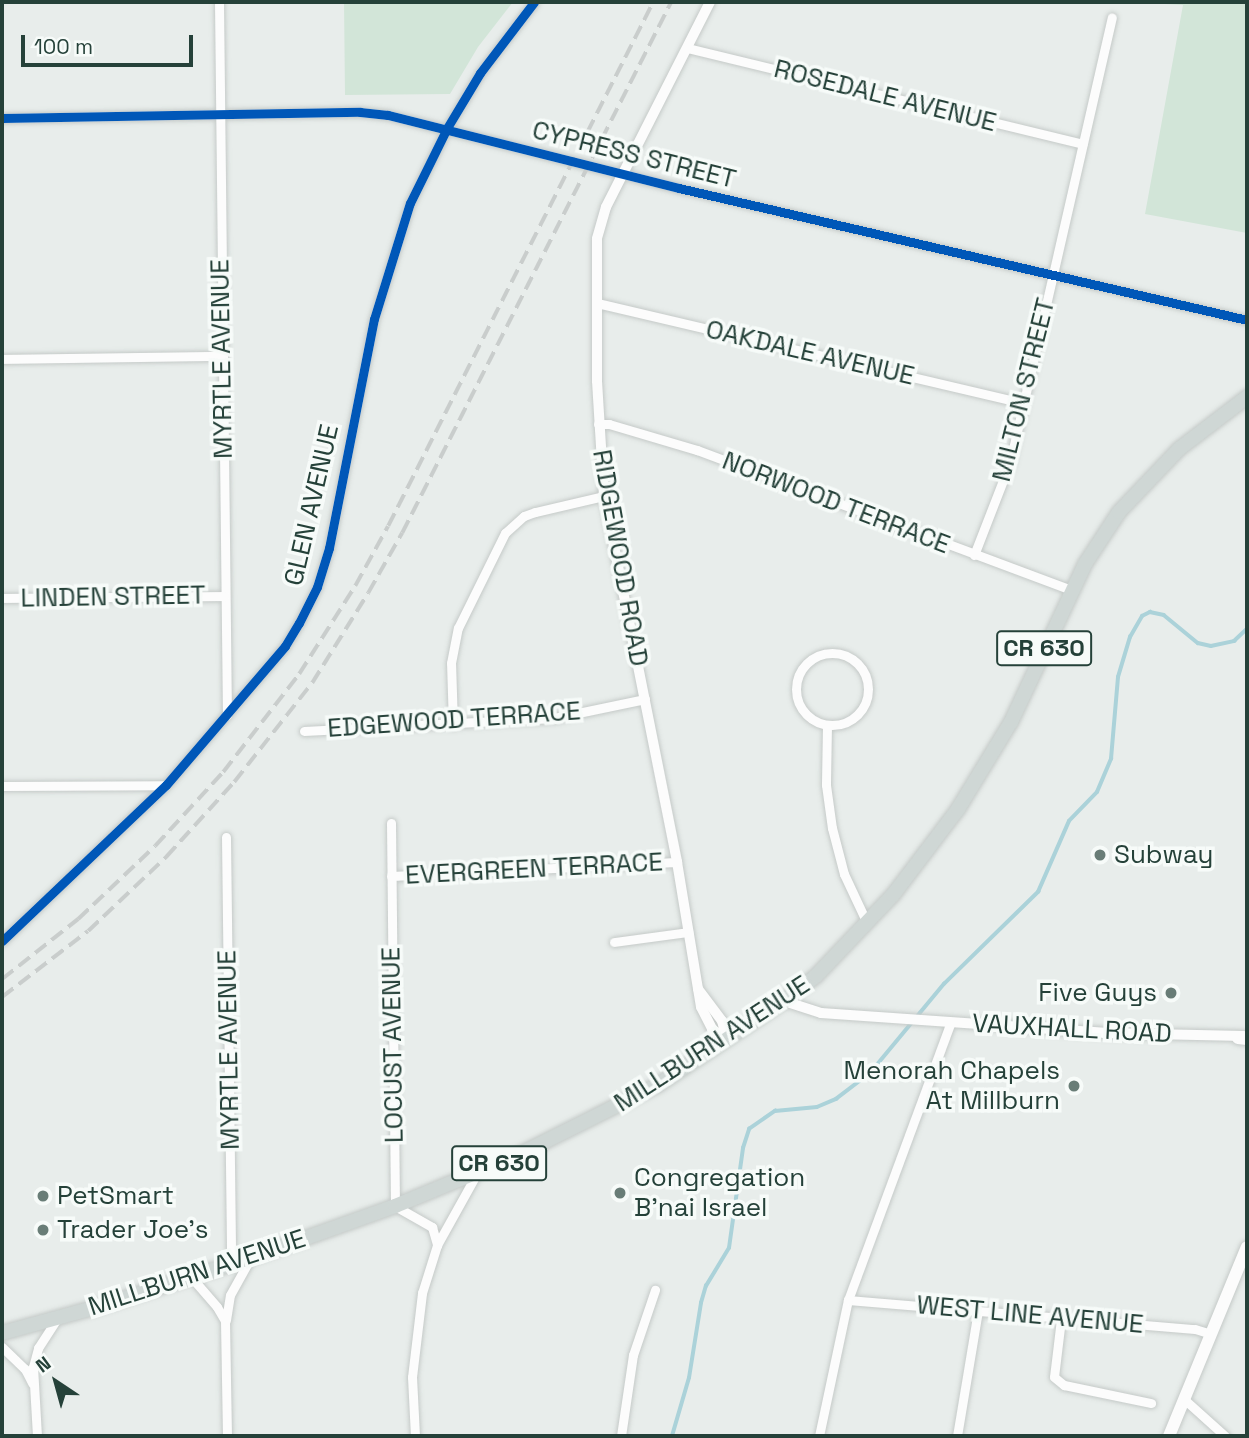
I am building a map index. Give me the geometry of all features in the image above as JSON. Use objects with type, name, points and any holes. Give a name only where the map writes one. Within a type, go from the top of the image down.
[{"type":"main road","name":"MILLBURN AVENUE","points":[[2,1333],[192,1278],[396,1206],[590,1121],[658,1085],[784,1001],[816,976],[916,868],[978,780],[1011,722],[1071,590],[1103,536],[1140,488],[1189,441],[1247,397]]},
{"type":"main road","points":[[1169,1436],[1247,1247]]},
{"type":"street","name":"MYRTLE AVENUE","points":[[219,2],[227,715]]},
{"type":"street","name":"GLEN AVENUE","points":[[2,940],[166,785],[285,646],[317,587],[329,548],[374,319],[410,203],[447,128],[480,73],[534,2]]},
{"type":"street","name":"RIDGEWOOD ROAD","points":[[710,2],[606,207],[597,239],[598,424],[604,496],[677,862],[698,988],[722,1021],[727,1040]]},
{"type":"street","name":"MILTON STREET","points":[[974,555],[1010,462],[1112,18]]},
{"type":"street","name":"ROSEDALE AVENUE","points":[[687,48],[1083,144]]},
{"type":"street","name":"CYPRESS STREET","points":[[2,118],[360,112],[447,128],[623,174],[1247,320]]},
{"type":"street","name":"OAKDALE AVENUE","points":[[597,303],[1023,403]]},
{"type":"street","points":[[2,359],[223,356]]},
{"type":"street","name":"NORWOOD TERRACE","points":[[598,424],[609,424],[697,450],[1071,590]]},
{"type":"street","points":[[453,725],[451,663],[458,628],[506,533],[524,516],[604,496]]},
{"type":"street","name":"LINDEN STREET","points":[[2,598],[224,596]]},
{"type":"street","points":[[836,653],[850,658],[862,668],[868,682],[867,697],[861,710],[850,720],[827,725],[814,720],[803,710],[797,696],[797,681],[803,668],[814,658],[836,653]]},
{"type":"street","name":"EDGEWOOD TERRACE","points":[[304,731],[554,718],[645,699]]},
{"type":"street","points":[[827,725],[825,785],[832,828],[844,874],[867,923]]},
{"type":"street","points":[[2,786],[166,785]]},
{"type":"street","name":"LOCUST AVENUE","points":[[391,823],[396,1206]]},
{"type":"street","name":"MYRTLE AVENUE","points":[[226,837],[231,1264]]},
{"type":"street","name":"EVERGREEN TERRACE","points":[[391,876],[677,862]]},
{"type":"street","points":[[614,942],[688,932]]},
{"type":"street","name":"VAUXHALL ROAD","points":[[784,1001],[821,1013],[1244,1038]]},
{"type":"street","points":[[819,1436],[848,1300],[951,1022]]},
{"type":"street","points":[[415,1436],[412,1377],[422,1293],[437,1245],[478,1171]]},
{"type":"street","points":[[396,1206],[432,1227],[437,1245]]},
{"type":"street","points":[[227,1436],[226,1321],[235,1283],[250,1258]]},
{"type":"street","points":[[192,1278],[226,1321]]},
{"type":"street","points":[[621,1436],[633,1355],[655,1290]]},
{"type":"street","name":"WEST LINE AVENUE","points":[[848,1300],[1195,1329],[1211,1334]]},
{"type":"street","points":[[957,1436],[978,1311]]},
{"type":"street","points":[[37,1436],[33,1384],[38,1348],[57,1318]]},
{"type":"street","points":[[1061,1319],[1054,1377],[1064,1385],[1151,1403]]},
{"type":"street","points":[[2,1347],[25,1369],[33,1384]]},
{"type":"street","points":[[1185,1400],[1225,1436]]},
{"type":"green space","points":[[344,2],[513,2],[478,47],[450,94],[345,95]]},
{"type":"green space","points":[[1128,2],[1247,2],[1247,233],[1145,214],[1183,5]]},
{"type":"waterway","points":[[672,1436],[689,1378],[706,1286],[729,1248],[743,1148],[749,1129],[775,1111],[817,1107],[836,1099],[870,1073],[944,984],[1038,892],[1069,821],[1097,792],[1111,759],[1118,677],[1130,637],[1142,616],[1150,612],[1164,615],[1198,643],[1211,646],[1234,641],[1247,629]]},
{"type":"railway","points":[[2,979],[78,919],[155,846],[223,772],[299,674],[355,586],[388,526],[653,2]]},
{"type":"railway","points":[[2,997],[88,931],[166,857],[234,782],[312,683],[402,533],[671,2]]},
{"type":"cycle path","points":[[2,941],[166,785],[285,646],[299,623],[317,587],[329,548],[374,319],[410,203],[447,128],[480,73],[534,2]]},
{"type":"cycle path","points":[[2,118],[360,112],[388,115],[679,188],[1247,320]]},
{"type":"place","name":"Subway","points":[[1100,855]]},
{"type":"place","name":"Five Guys","points":[[1171,993]]},
{"type":"place","name":"Menorah Chapels At Millburn","points":[[1074,1086]]},
{"type":"place","name":"Congregation B'nai Israel","points":[[620,1193]]},
{"type":"place","name":"PetSmart","points":[[43,1196]]},
{"type":"place","name":"Trader Joe's","points":[[43,1230]]}]
